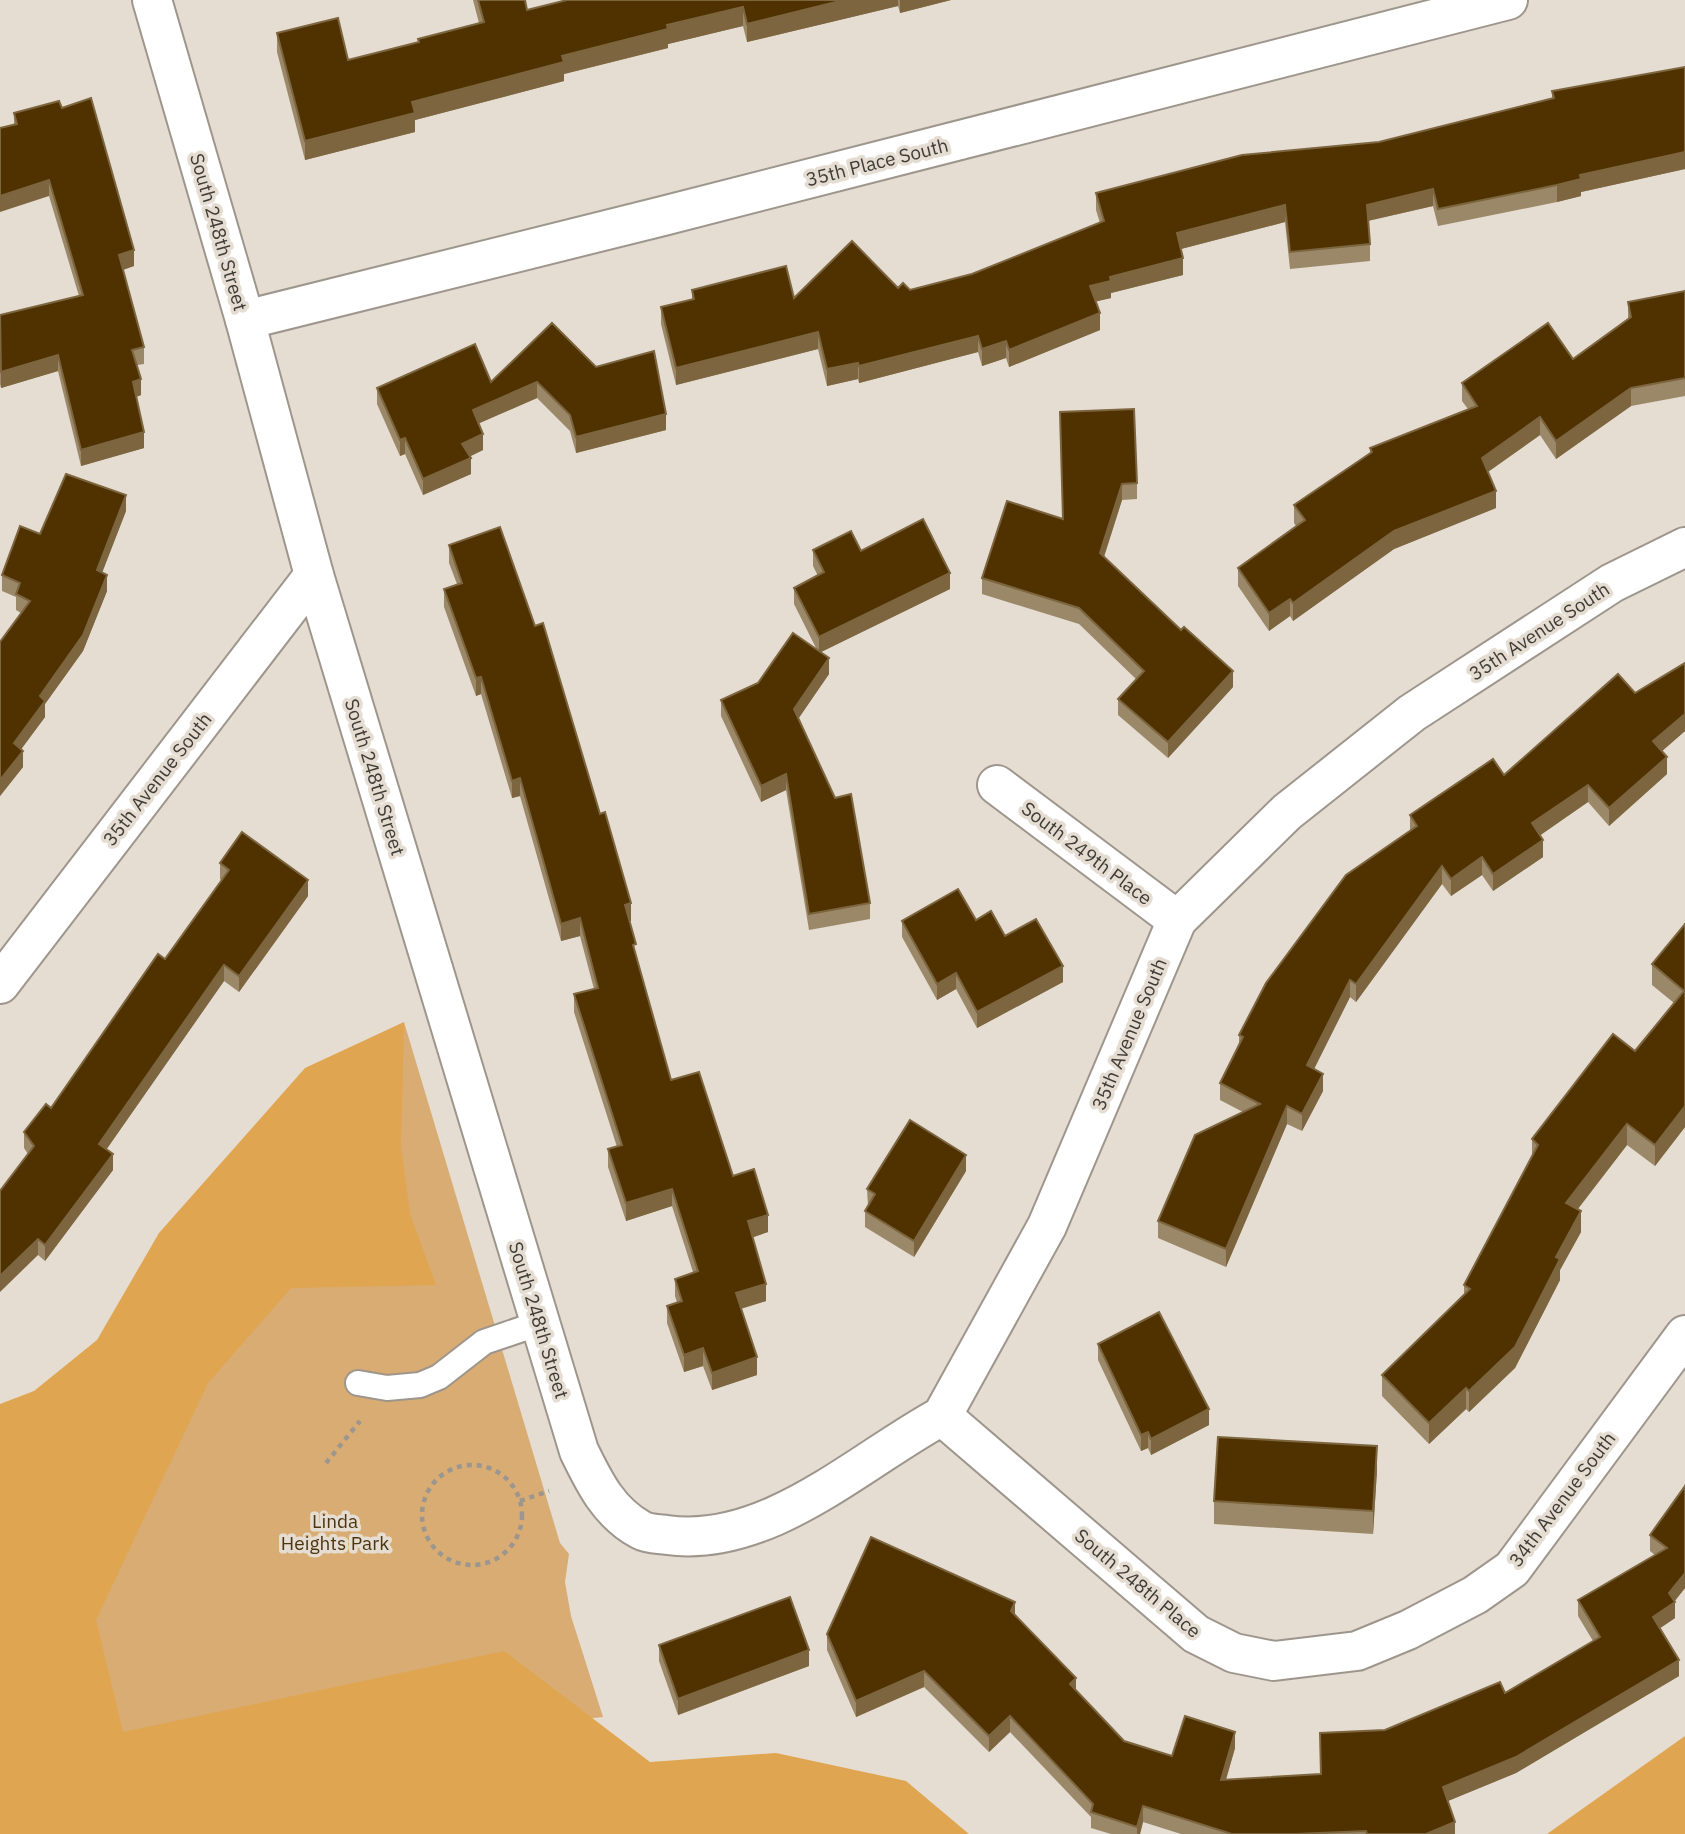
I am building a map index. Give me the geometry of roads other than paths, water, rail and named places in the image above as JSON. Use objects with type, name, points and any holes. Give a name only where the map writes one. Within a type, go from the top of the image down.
[{"type":"street","name":"South 248th Street","points":[[152,0],[245,320],[314,575],[579,1451],[595,1484],[614,1510],[643,1531],[688,1538],[739,1529],[818,1493],[942,1416]]},
{"type":"street","name":"35th Place South","points":[[245,320],[676,213],[1508,0]]},
{"type":"street","name":"35th Avenue South","points":[[942,1416],[1047,1226],[1177,920],[1287,812],[1412,713],[1612,583],[1685,547]]},
{"type":"street","name":"35th Avenue South","points":[[0,984],[314,575]]},
{"type":"street","name":"South 249th Place","points":[[997,785],[1177,920]]},
{"type":"street","name":"34th Avenue South","points":[[1408,1630],[1475,1595],[1512,1569],[1685,1335]]},
{"type":"street","name":"South 248th Place","points":[[942,1416],[1196,1634],[1234,1653],[1275,1661],[1357,1651],[1408,1630]]},
{"type":"lane","points":[[358,1383],[387,1388],[420,1385],[439,1377],[484,1342],[540,1323]]},
{"type":"park label","name":"Linda Heights Park","points":[[335,1532]]}]
